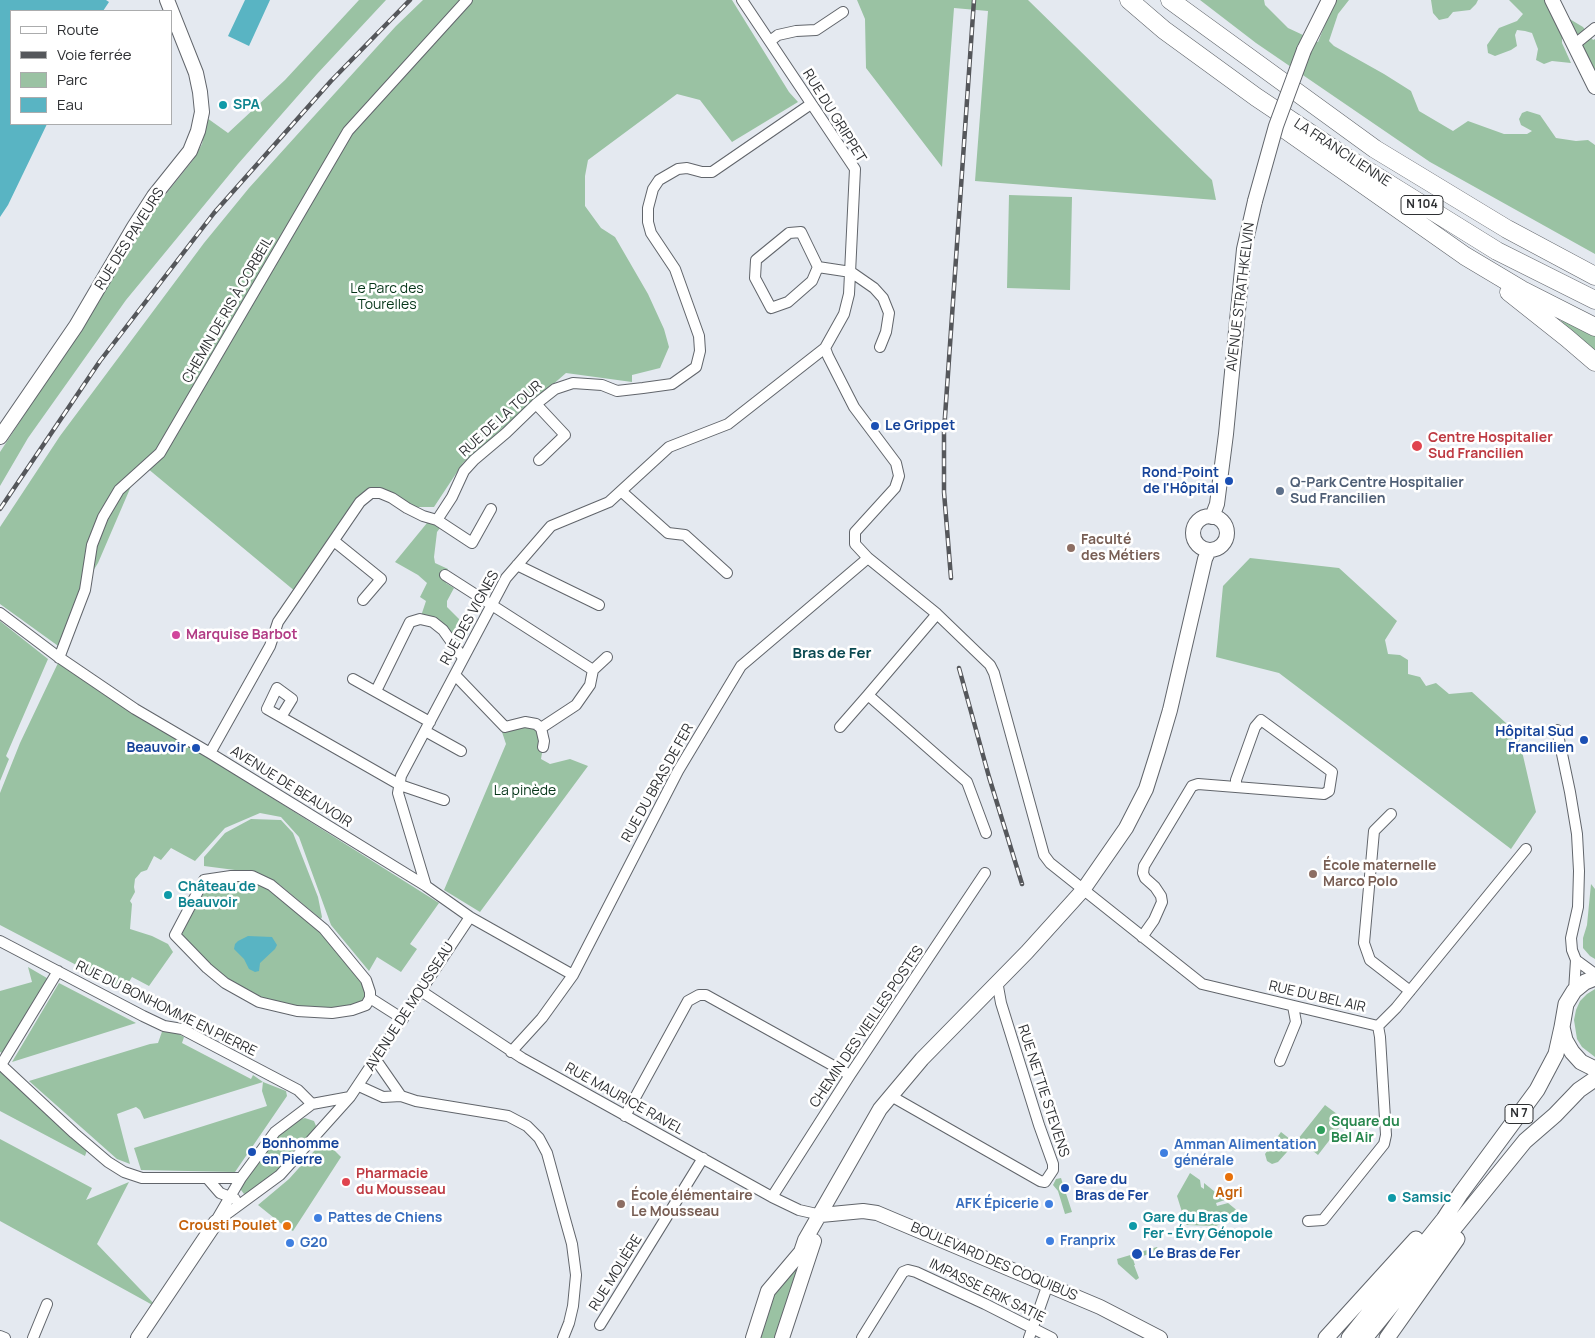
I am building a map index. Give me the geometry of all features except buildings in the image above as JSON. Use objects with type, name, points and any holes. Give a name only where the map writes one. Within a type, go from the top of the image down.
[{"type":"highway","name":"LA FRANCILIENNE","points":[[1129,0],[1164,30],[1344,156],[1496,251],[1595,300]]},
{"type":"highway","name":"LA FRANCILIENNE","points":[[1170,0],[1375,149],[1507,229],[1595,276]]},
{"type":"highway","points":[[1256,96],[1266,116],[1465,256],[1522,290],[1595,328]]},
{"type":"highway","points":[[1465,256],[1473,269],[1505,289],[1595,362]]},
{"type":"main road","points":[[1595,978],[1585,982],[1574,991],[1566,1004],[1562,1027],[1565,1040],[1572,1052],[1581,1062],[1595,1069]]},
{"type":"main road","name":"N 7","points":[[1349,1338],[1444,1219],[1460,1194],[1537,1090],[1556,1054],[1562,1027]]},
{"type":"main road","name":"N 7","points":[[1365,1338],[1525,1142],[1579,1090],[1595,1079]]},
{"type":"main road","points":[[1326,1338],[1446,1204],[1460,1194]]},
{"type":"main road","points":[[1387,1338],[1468,1222],[1472,1208]]},
{"type":"street","name":"CHEMIN DE RIS À CORBEIL","points":[[59,658],[85,590],[92,545],[102,517],[119,490],[160,453],[348,131],[467,0]]},
{"type":"street","name":"RUE DU GRIPPET","points":[[742,0],[855,169],[849,294],[844,314],[826,348]]},
{"type":"street","name":"AVENUE STRATHKELVIN","points":[[1212,517],[1216,504],[1226,434],[1244,250],[1254,201],[1276,126],[1304,50],[1329,0]]},
{"type":"street","points":[[1552,0],[1595,87]]},
{"type":"street","points":[[770,41],[778,35],[796,31],[816,30],[843,12]]},
{"type":"street","name":"RUE DES PAVEURS","points":[[0,437],[76,326],[154,196],[190,151],[198,131],[202,112],[200,92],[196,73],[172,13]]},
{"type":"street","points":[[1574,45],[1595,28]]},
{"type":"street","name":"RUE DE LA TOUR","points":[[437,520],[452,497],[464,471],[536,404],[555,389],[573,383],[602,386],[617,391],[672,384],[696,366],[700,351],[699,336],[675,269],[651,233],[648,222],[648,208],[653,189],[659,180],[678,169],[687,168],[702,172],[712,172],[811,104]]},
{"type":"street","points":[[801,232],[818,267],[812,281],[788,302],[771,308],[756,278],[756,260],[789,233],[801,232]]},
{"type":"street","points":[[818,267],[851,272],[874,288],[883,298],[889,313],[886,332],[880,347]]},
{"type":"street","points":[[826,348],[828,356],[854,407],[896,464],[899,476],[895,488],[855,532],[855,544],[868,558]]},
{"type":"street","name":"RUE DES VIGNES","points":[[426,886],[398,794],[402,776],[506,578],[551,526],[609,502],[669,447],[728,424],[826,348]]},
{"type":"street","points":[[536,404],[565,435],[539,460]]},
{"type":"street","points":[[621,491],[668,533],[685,535],[727,573]]},
{"type":"street","points":[[210,753],[270,646],[278,622],[360,502],[371,493],[380,493],[424,516],[437,520],[472,543],[491,509]]},
{"type":"street","points":[[1218,518],[1225,526],[1227,536],[1219,548],[1209,550],[1197,544],[1194,533],[1197,523],[1202,519],[1218,518]]},
{"type":"street","points":[[334,542],[381,579],[363,600]]},
{"type":"street","points":[[753,1338],[768,1291],[801,1252],[805,1240],[880,1109],[922,1059],[1027,952],[1083,890],[1126,828],[1146,789],[1170,710],[1205,559],[1209,550]]},
{"type":"street","name":"RUE DU BEL AIR","points":[[868,558],[937,614],[990,665],[994,673],[1044,855],[1050,863],[1202,984],[1378,1026],[1396,1008],[1526,848]]},
{"type":"street","name":"RUE DU BRAS DE FER","points":[[511,1052],[542,1018],[573,976],[678,771],[741,666],[868,558]]},
{"type":"street","points":[[517,565],[599,605]]},
{"type":"street","points":[[445,574],[593,670]]},
{"type":"street","name":"AVENUE DE BEAUVOIR","points":[[0,613],[59,658],[135,709],[426,886],[470,917],[573,976]]},
{"type":"street","points":[[840,727],[937,614]]},
{"type":"street","points":[[376,691],[410,622],[420,619],[433,622],[443,630],[463,658]]},
{"type":"street","points":[[541,728],[576,705],[590,685],[593,670],[607,657]]},
{"type":"street","points":[[455,675],[505,727],[525,722],[536,724],[541,728],[544,741],[543,747]]},
{"type":"street","points":[[353,678],[428,726],[461,751]]},
{"type":"street","points":[[868,695],[967,782],[986,833]]},
{"type":"street","points":[[281,718],[400,784],[444,800]]},
{"type":"street","points":[[1142,937],[1154,920],[1162,902],[1161,896],[1155,887],[1145,878],[1143,873],[1144,866],[1192,786],[1198,784],[1236,786],[1324,794],[1330,791],[1332,772],[1261,720],[1255,727],[1236,780],[1236,786]]},
{"type":"street","points":[[1557,730],[1577,834],[1578,906],[1571,938],[1572,950],[1576,960],[1574,991]]},
{"type":"street","points":[[1391,814],[1374,832],[1364,944],[1370,960],[1410,991]]},
{"type":"street","name":"CHEMIN DES VIEILLES POSTES","points":[[772,1197],[850,1075],[986,873]]},
{"type":"street","points":[[231,876],[252,876],[270,885],[324,928],[366,980],[370,998],[366,1005],[352,1010],[332,1013],[297,1011],[259,1002],[225,983],[207,968],[175,935],[204,880],[231,876]]},
{"type":"street","name":"AVENUE DE MOUSSEAU","points":[[216,1222],[280,1175],[350,1098],[470,917]]},
{"type":"street","name":"RUE DU BONHOMME EN PIERRE","points":[[0,941],[164,1026],[182,1029],[298,1090],[312,1104]]},
{"type":"street","points":[[1576,960],[1595,974]]},
{"type":"street","name":"RUE DU BONHOMME EN PIERRE","points":[[58,971],[0,1065],[74,1134],[108,1162],[124,1172],[142,1178],[241,1178]]},
{"type":"street","name":"RUE NETTIE STEVENS","points":[[891,1096],[1040,1181],[1045,1182],[1053,1170],[1053,1164],[1039,1126],[1001,1002],[997,981]]},
{"type":"street","name":"RUE MAURICE RAVEL","points":[[421,991],[511,1052],[624,1116],[772,1197],[799,1210],[821,1215]]},
{"type":"street","points":[[624,1116],[688,1001],[699,995],[706,995],[850,1075]]},
{"type":"street","points":[[370,998],[403,1019]]},
{"type":"street","points":[[1280,1061],[1296,1022],[1293,1006]]},
{"type":"street","points":[[1308,1221],[1323,1220],[1384,1144],[1386,1135],[1378,1026]]},
{"type":"street","points":[[376,1060],[401,1096]]},
{"type":"street","points":[[359,1086],[383,1097],[401,1096],[416,1101],[508,1116],[527,1126],[539,1138],[547,1152],[563,1209],[572,1244],[576,1275],[571,1315],[563,1338]]},
{"type":"street","name":"AVENUE DE MOUSSEAU","points":[[138,1338],[216,1222],[241,1178],[275,1132],[312,1104],[350,1098]]},
{"type":"street","name":"RUE MOLIÈRE","points":[[600,1325],[703,1158]]},
{"type":"street","points":[[207,1178],[220,1193],[245,1201]]},
{"type":"street","name":"BOULEVARD DES COQUIBUS","points":[[821,1215],[863,1211],[877,1213],[1048,1284],[1100,1307],[1160,1338]]},
{"type":"street","points":[[782,1338],[814,1243],[821,1215]]},
{"type":"street","name":"IMPASSE ERIK SATIE","points":[[862,1338],[903,1272],[908,1270],[916,1272],[1052,1338]]},
{"type":"street","points":[[1028,1338],[1048,1284]]},
{"type":"street","points":[[33,1338],[47,1304]]},
{"type":"street","points":[[0,1336],[6,1338]]},
{"type":"green space","points":[[359,0],[386,0],[317,74],[238,164],[126,300],[28,438],[0,486],[0,452],[90,314],[150,214],[193,160],[202,144],[207,118],[228,133],[285,80]]},
{"type":"green space","name":"Le Parc des Tourelles","points":[[423,0],[732,0],[789,92],[798,102],[732,142],[700,100],[677,94],[588,160],[585,176],[585,206],[601,228],[615,237],[648,294],[664,329],[669,347],[660,368],[632,375],[632,382],[566,373],[463,463],[434,507],[412,507],[377,487],[296,592],[141,463],[98,563],[80,592],[61,648],[0,604],[0,527],[60,436],[204,243],[249,188],[396,26]]},
{"type":"green space","points":[[857,0],[1028,0],[1212,180],[1216,200],[975,181],[988,11],[954,8],[942,167],[866,68],[865,19]]},
{"type":"green space","points":[[1200,0],[1264,0],[1265,5],[1288,28],[1318,42],[1335,0],[1349,0],[1338,14],[1329,41],[1334,46],[1411,91],[1419,111],[1453,131],[1468,121],[1504,134],[1527,134],[1532,131],[1521,125],[1519,119],[1522,113],[1527,111],[1540,115],[1556,138],[1576,141],[1588,140],[1595,145],[1595,254],[1430,162],[1256,43]]},
{"type":"green space","points":[[1431,0],[1478,0],[1470,10],[1453,12],[1448,18],[1439,20],[1433,13]]},
{"type":"green space","points":[[1509,0],[1544,0],[1548,6],[1583,27],[1593,40],[1595,39],[1595,76],[1584,49],[1576,38],[1562,33],[1562,43],[1571,63],[1552,61],[1544,64],[1536,60],[1538,49],[1532,33],[1517,30],[1515,35],[1517,46],[1495,56],[1488,53],[1487,45],[1499,28],[1517,21],[1523,14]]},
{"type":"green space","points":[[1009,195],[1072,197],[1070,290],[1007,288]]},
{"type":"green space","points":[[1564,318],[1595,333],[1595,353],[1561,321]]},
{"type":"green space","points":[[429,518],[443,524],[437,532],[434,557],[435,563],[448,569],[445,575],[446,583],[454,588],[447,601],[447,607],[464,624],[472,623],[473,626],[462,643],[454,645],[443,630],[420,619],[426,601],[420,597],[427,583],[418,575],[395,562]]},
{"type":"green space","points":[[1250,558],[1339,568],[1397,621],[1385,640],[1388,654],[1400,655],[1408,660],[1408,674],[1420,677],[1426,686],[1436,683],[1449,694],[1472,692],[1518,734],[1536,812],[1511,849],[1279,673],[1216,657],[1223,586]]},
{"type":"green space","points":[[0,621],[48,659],[6,756],[9,759],[0,781]]},
{"type":"green space","points":[[58,663],[439,903],[410,944],[417,949],[401,972],[377,957],[369,971],[331,925],[299,837],[281,817],[260,813],[225,828],[195,861],[171,848],[161,860],[154,856],[147,870],[141,872],[135,879],[135,892],[130,901],[132,904],[130,929],[152,936],[168,944],[173,952],[149,986],[132,977],[124,990],[0,925],[0,793],[20,743]]},
{"type":"green space","name":"La pinède","points":[[520,726],[536,728],[543,747],[541,759],[550,764],[570,759],[588,766],[480,912],[444,890],[506,744],[502,732]]},
{"type":"green space","points":[[251,819],[281,820],[293,833],[318,897],[321,919],[280,885],[258,873],[204,866],[204,857],[225,833]]},
{"type":"green space","points":[[252,876],[303,910],[366,980],[366,1005],[332,1013],[259,1002],[225,983],[187,947],[182,933],[209,883]]},
{"type":"green space","points":[[1591,884],[1595,889],[1595,959],[1583,948]]},
{"type":"green space","points":[[28,967],[52,981],[6,1055],[0,1052],[0,991],[32,982]]},
{"type":"green space","points":[[59,983],[136,1023],[12,1062]]},
{"type":"green space","points":[[1595,989],[1595,1057],[1582,1047],[1577,1039],[1574,1020],[1580,1001]]},
{"type":"green space","points":[[164,1026],[184,1037],[182,1043],[251,1079],[253,1075],[263,1082],[144,1119],[140,1110],[136,1107],[117,1114],[130,1164],[117,1159],[29,1081],[158,1043]]},
{"type":"green space","points":[[0,1071],[87,1150],[85,1156],[0,1111]]},
{"type":"green space","points":[[263,1082],[286,1091],[287,1096],[235,1172],[141,1170],[134,1148],[267,1106],[262,1091]]},
{"type":"green space","name":"Square du Bel Air","points":[[1325,1105],[1345,1120],[1318,1155],[1298,1139]]},
{"type":"green space","points":[[305,1118],[314,1121],[316,1126],[293,1159],[251,1192],[244,1194],[241,1190],[241,1185],[280,1133],[292,1122]]},
{"type":"green space","points":[[1281,1132],[1295,1143],[1278,1162],[1272,1164],[1267,1161],[1265,1154]]},
{"type":"green space","points":[[0,1139],[92,1188],[86,1200],[129,1182],[97,1244],[158,1308],[0,1221]]},
{"type":"green space","points":[[324,1140],[341,1157],[293,1231],[258,1205],[289,1179]]},
{"type":"green space","points":[[1190,1173],[1200,1180],[1201,1187],[1204,1189],[1204,1183],[1225,1200],[1216,1203],[1217,1206],[1228,1203],[1239,1212],[1237,1217],[1216,1226],[1186,1225],[1183,1216],[1189,1215],[1187,1211],[1182,1212],[1177,1196]]},
{"type":"green space","points":[[1061,1178],[1072,1212],[1065,1214],[1058,1191],[1053,1185],[1056,1179]]},
{"type":"green space","points":[[1157,1247],[1159,1251],[1133,1259],[1139,1278],[1136,1280],[1118,1264],[1117,1259]]},
{"type":"green space","points":[[802,1257],[776,1338],[759,1338],[776,1289]]},
{"type":"water","points":[[0,0],[106,0],[109,2],[104,10],[10,10],[10,125],[47,125],[8,205],[0,217]]},
{"type":"water","points":[[245,0],[270,0],[249,46],[228,36]]},
{"type":"water","points":[[248,936],[272,937],[277,945],[260,963],[259,971],[255,972],[249,969],[244,959],[234,949],[238,941]]},
{"type":"railway","points":[[0,509],[100,361],[214,213],[331,81],[410,0]]},
{"type":"railway","points":[[951,578],[944,492],[944,431],[974,0]]},
{"type":"railway","points":[[959,668],[989,777],[1022,884]]},
{"type":"place","name":"SPA","points":[[223,105]]},
{"type":"place","name":"Le Grippet","points":[[875,426]]},
{"type":"place","name":"Centre Hospitalier Sud Francilien","points":[[1417,446]]},
{"type":"place","name":"Rond-Point de l'Hôpital","points":[[1229,481]]},
{"type":"place","name":"Q-Park Centre Hospitalier Sud Francilien","points":[[1280,491]]},
{"type":"place","name":"Faculté des Métiers","points":[[1071,548]]},
{"type":"place","name":"Marquise Barbot","points":[[176,635]]},
{"type":"place","name":"Hôpital Sud Francilien","points":[[1584,740]]},
{"type":"place","name":"Beauvoir","points":[[196,748]]},
{"type":"place","name":"École maternelle Marco Polo","points":[[1313,874]]},
{"type":"place","name":"Château de Beauvoir","points":[[168,895]]},
{"type":"place","name":"Square du Bel Air","points":[[1321,1130]]},
{"type":"place","name":"Bonhomme en Pierre","points":[[252,1152]]},
{"type":"place","name":"Amman Alimentation générale","points":[[1164,1153]]},
{"type":"place","name":"Agri","points":[[1229,1177]]},
{"type":"place","name":"Pharmacie du Mousseau","points":[[346,1182]]},
{"type":"place","name":"Gare du Bras de Fer","points":[[1065,1188]]},
{"type":"place","name":"Samsic","points":[[1392,1198]]},
{"type":"place","name":"École élémentaire Le Mousseau","points":[[621,1204]]},
{"type":"place","name":"AFK Épicerie","points":[[1049,1204]]},
{"type":"place","name":"Pattes de Chiens","points":[[318,1218]]},
{"type":"place","name":"Crousti Poulet","points":[[287,1226]]},
{"type":"place","name":"Gare du Bras de Fer - Évry Génopole","points":[[1133,1226]]},
{"type":"place","name":"Franprix","points":[[1050,1241]]},
{"type":"place","name":"G20","points":[[290,1243]]},
{"type":"place","name":"Le Bras de Fer","points":[[1137,1254]]},
{"type":"district","name":"Bras de Fer","points":[[832,654]]}]
